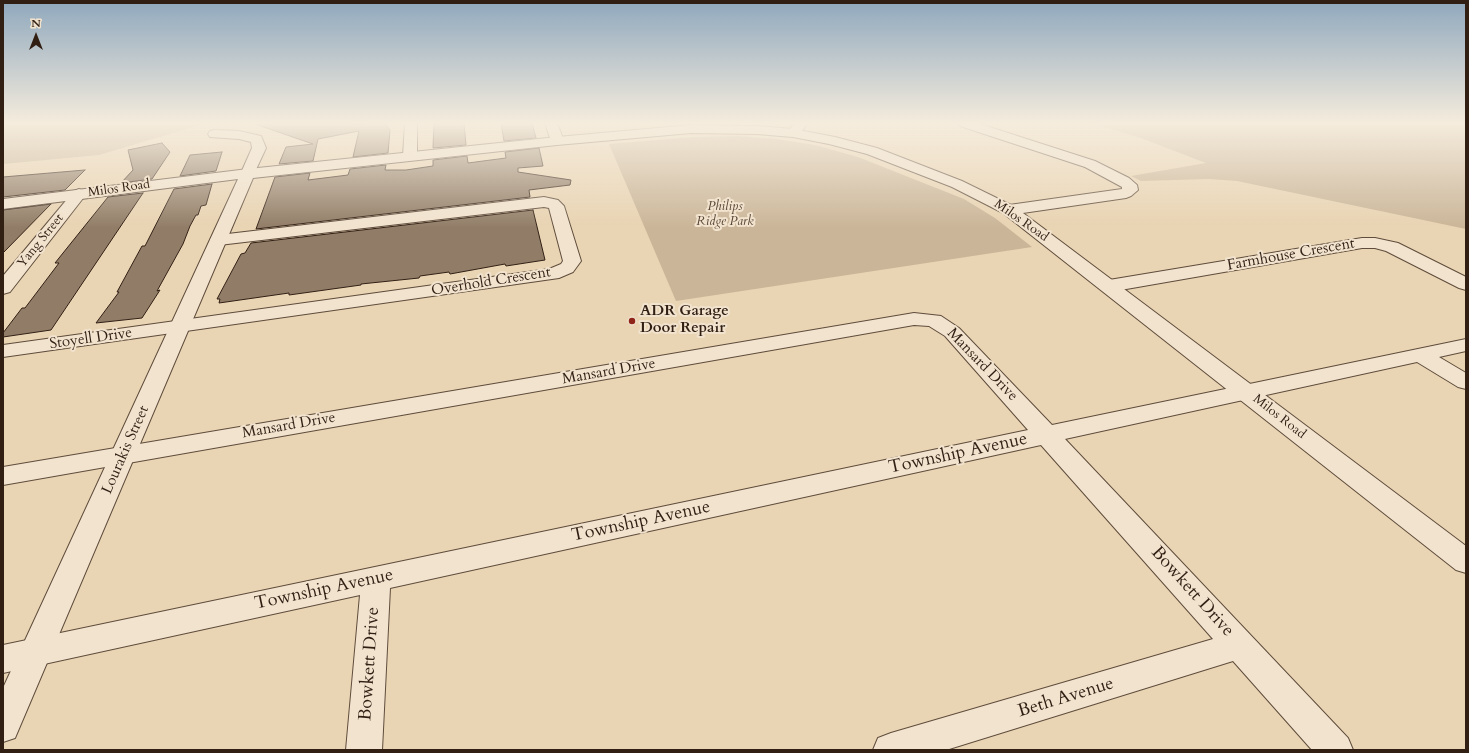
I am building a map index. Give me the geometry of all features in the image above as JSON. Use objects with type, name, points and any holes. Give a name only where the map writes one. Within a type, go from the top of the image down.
[{"type":"street","name":"Lourakis Street","points":[[3,726],[255,158]]},
{"type":"street","name":"Milos Road","points":[[3,204],[391,158]]},
{"type":"street","name":"Milos Road","points":[[890,158],[957,184],[997,202],[1009,210],[1466,562]]},
{"type":"street","points":[[1009,210],[1126,193],[1130,190],[1129,185],[1124,181],[1090,164],[1072,158]]},
{"type":"street","name":"Yang Street","points":[[3,288],[80,194]]},
{"type":"street","name":"Overhold Crescent","points":[[180,327],[552,274],[567,268],[572,261],[556,206],[552,203],[544,202],[219,240]]},
{"type":"street","name":"Farmhouse Crescent","points":[[1108,286],[1362,243],[1375,243],[1392,247],[1466,284]]},
{"type":"street","name":"Mansard Drive","points":[[3,476],[924,318],[934,320],[952,332],[1048,435]]},
{"type":"street","name":"Stoyell Drive","points":[[3,351],[180,327]]},
{"type":"street","points":[[1246,392],[1466,345]]},
{"type":"street","points":[[1420,355],[1466,382]]},
{"type":"street","name":"Township Avenue","points":[[3,659],[1246,392]]},
{"type":"street","name":"Bowkett Drive","points":[[1048,435],[1336,750]]},
{"type":"street","name":"Bowkett Drive","points":[[364,750],[376,579]]},
{"type":"street","name":"Beth Avenue","points":[[891,750],[1240,645]]},
{"type":"green space","points":[[3,158],[66,158],[3,164]]},
{"type":"green space","name":"Philips Ridge Park","points":[[615,158],[861,158],[964,199],[995,218],[1032,247],[676,301]]},
{"type":"green space","points":[[1193,158],[1466,158],[1466,229],[1237,181],[1209,179],[1141,181],[1131,176],[1206,163]]},
{"type":"building","points":[[130,158],[166,158],[152,179],[121,183],[133,170]]},
{"type":"building","points":[[189,158],[220,158],[216,171],[180,176]]},
{"type":"building","points":[[281,158],[314,158],[313,161],[279,164]]},
{"type":"building","points":[[449,158],[467,158],[468,163],[505,158],[541,158],[543,166],[518,168],[518,172],[571,180],[570,185],[529,190],[530,197],[256,229],[275,177],[310,173],[308,180],[348,175],[350,169],[386,165],[385,170],[406,170],[433,166],[433,160]]},
{"type":"building","points":[[85,170],[65,190],[3,197],[3,177]]},
{"type":"building","points":[[212,184],[206,205],[201,206],[198,215],[196,215],[190,226],[183,244],[157,291],[160,290],[142,318],[96,323],[119,292],[117,292],[142,246],[145,246],[174,189]]},
{"type":"building","points":[[143,193],[51,330],[3,337],[3,333],[22,308],[25,308],[59,263],[55,263],[108,197]]},
{"type":"building","points":[[51,204],[3,253],[3,210]]},
{"type":"building","points":[[533,210],[545,260],[506,266],[505,264],[450,274],[449,272],[420,276],[419,278],[361,284],[289,295],[289,293],[219,303],[220,299],[217,299],[241,254],[245,253],[251,243]]},
{"type":"place","name":"ADR Garage Door Repair","points":[[632,321]]}]
